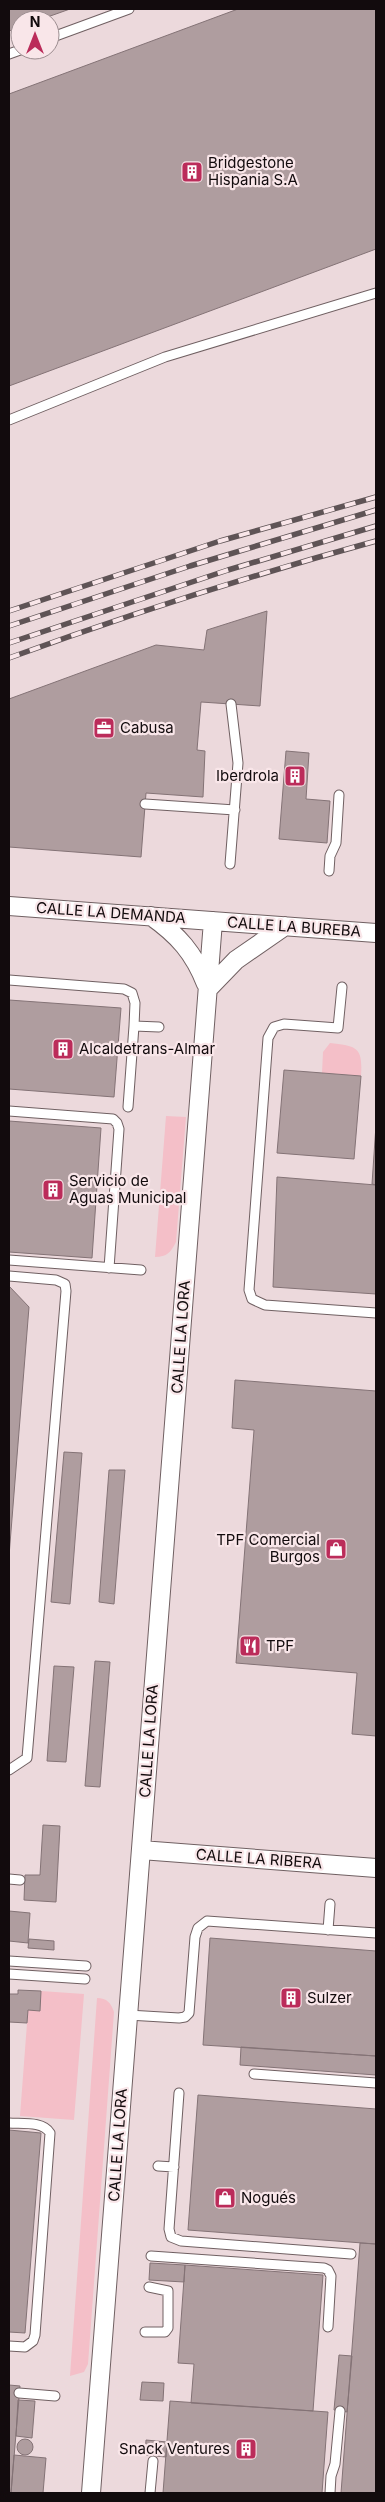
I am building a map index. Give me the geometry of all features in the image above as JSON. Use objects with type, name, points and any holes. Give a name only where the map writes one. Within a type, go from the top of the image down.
[{"type":"street","name":"CALLE LA DEMANDA","points":[[9,906],[213,921]]},
{"type":"street","name":"CALLE LA LORA","points":[[151,916],[172,931],[188,947],[208,989]]},
{"type":"street","name":"CALLE LA LORA","points":[[91,2493],[213,921]]},
{"type":"street","name":"CALLE LA BUREBA","points":[[213,921],[376,933]]},
{"type":"street","points":[[208,989],[236,960],[285,926]]},
{"type":"street","name":"CALLE LA RIBERA","points":[[141,1850],[376,1868]]},
{"type":"lane","points":[[60,34],[129,9]]},
{"type":"lane","points":[[9,420],[165,356],[376,293]]},
{"type":"lane","points":[[230,864],[238,763],[231,704]]},
{"type":"lane","points":[[329,872],[330,856],[336,843],[340,795]]},
{"type":"lane","points":[[145,804],[235,810]]},
{"type":"lane","points":[[9,980],[124,989],[132,993],[135,1003],[128,1107]]},
{"type":"lane","points":[[342,987],[338,1028],[284,1024],[274,1027],[268,1038],[249,1290],[252,1299],[265,1305],[376,1313]]},
{"type":"lane","points":[[134,1026],[160,1027]]},
{"type":"lane","points":[[9,1111],[113,1119],[117,1122],[119,1129],[109,1268]]},
{"type":"lane","points":[[9,1260],[140,1270]]},
{"type":"lane","points":[[9,1276],[56,1280],[65,1284],[66,1291],[27,1758],[9,1770]]},
{"type":"lane","points":[[9,1879],[20,1880]]},
{"type":"lane","points":[[328,1930],[330,1904]]},
{"type":"lane","points":[[128,2015],[179,2018],[185,2017],[189,2013],[195,1937],[198,1928],[208,1921],[376,1933]]},
{"type":"lane","points":[[9,1961],[86,1966]]},
{"type":"lane","points":[[9,1974],[85,1979]]},
{"type":"lane","points":[[254,2074],[376,2083]]},
{"type":"lane","points":[[179,2093],[171,2237],[181,2241],[351,2254]]},
{"type":"lane","points":[[9,2123],[41,2125],[47,2128],[50,2133],[35,2335],[33,2341],[25,2347],[9,2346]]},
{"type":"lane","points":[[158,2166],[174,2167]]},
{"type":"lane","points":[[151,2256],[324,2268],[328,2270],[331,2276],[328,2327]]},
{"type":"lane","points":[[145,2332],[161,2333],[166,2332],[168,2328],[168,2291],[149,2287]]},
{"type":"lane","points":[[19,2393],[55,2396]]},
{"type":"lane","points":[[330,2493],[340,2411]]},
{"type":"lane","points":[[150,2493],[153,2461]]},
{"type":"shaded area","points":[[330,1043],[347,1045],[356,1050],[361,1059],[361,1076],[322,1073],[323,1052]]},
{"type":"shaded area","points":[[166,1116],[186,1117],[176,1242],[168,1253],[155,1257]]},
{"type":"shaded area","points":[[41,1991],[84,1994],[74,2120],[20,2116],[28,2010],[40,2010]]},
{"type":"shaded area","points":[[97,1998],[108,2002],[114,2012],[88,2364],[84,2372],[70,2376]]},
{"type":"building","points":[[9,9],[70,9],[60,13],[60,10],[10,10],[9,31]]},
{"type":"building","name":"Bridgestone Hispania S.A","points":[[238,9],[376,9],[376,249],[9,386],[9,94]]},
{"type":"building","name":"Cabusa","points":[[267,611],[260,706],[201,702],[197,750],[205,751],[203,797],[146,793],[141,857],[9,847],[9,699],[156,645],[204,650],[207,630]]},
{"type":"building","name":"Iberdrola","points":[[286,751],[309,753],[306,799],[330,801],[327,843],[279,839]]},
{"type":"building","name":"Alcaldetrans-Almar","points":[[9,1000],[121,1008],[114,1097],[9,1089]]},
{"type":"building","points":[[284,1070],[361,1076],[354,1159],[277,1153]]},
{"type":"building","name":"Servicio de Aguas Municipal","points":[[9,1121],[101,1128],[92,1258],[9,1252]]},
{"type":"building","points":[[376,1125],[376,1185],[372,1184]]},
{"type":"building","points":[[277,1177],[376,1185],[376,1294],[273,1287]]},
{"type":"building","points":[[9,1286],[29,1307],[9,1556]]},
{"type":"building","points":[[235,1380],[376,1391],[376,1736],[352,1734],[357,1673],[236,1663],[254,1430],[232,1428]]},
{"type":"building","points":[[64,1452],[82,1453],[70,1604],[51,1602]]},
{"type":"building","points":[[109,1470],[125,1470],[114,1604],[99,1602]]},
{"type":"building","points":[[95,1661],[110,1662],[100,1787],[85,1786]]},
{"type":"building","points":[[54,1666],[74,1667],[66,1762],[47,1761]]},
{"type":"building","points":[[43,1825],[60,1826],[56,1902],[24,1900],[25,1875],[40,1875]]},
{"type":"building","points":[[9,1911],[30,1913],[28,1943],[9,1941]]},
{"type":"building","name":"Sulzer","points":[[210,1938],[376,1951],[376,2056],[203,2045]]},
{"type":"building","points":[[29,1939],[54,1941],[54,1950],[28,1948]]},
{"type":"building","points":[[18,1990],[41,1991],[40,2011],[28,2010],[27,2023],[9,2022],[9,1994],[18,1994]]},
{"type":"building","points":[[241,2047],[376,2056],[376,2075],[240,2065]]},
{"type":"building","points":[[198,2095],[376,2109],[376,2244],[188,2230]]},
{"type":"building","points":[[9,2130],[41,2133],[25,2333],[9,2332]]},
{"type":"building","points":[[360,2243],[376,2244],[376,2493],[341,2493]]},
{"type":"building","points":[[150,2263],[185,2265],[184,2282],[149,2280]]},
{"type":"building","points":[[185,2265],[323,2275],[313,2411],[191,2403],[194,2364],[178,2363]]},
{"type":"building","points":[[339,2355],[352,2356],[347,2412],[334,2410]]},
{"type":"building","points":[[142,2382],[164,2383],[163,2401],[140,2400]]},
{"type":"building","points":[[9,2385],[20,2386],[11,2493],[9,2493]]},
{"type":"building","points":[[18,2400],[35,2401],[32,2438],[16,2436]]},
{"type":"building","name":"Snack Ventures","points":[[170,2401],[328,2412],[322,2493],[163,2493]]},
{"type":"building","points":[[25,2439],[31,2441],[33,2447],[31,2453],[25,2455],[19,2453],[17,2447],[19,2441]]},
{"type":"building","points":[[146,2440],[167,2442],[166,2457],[145,2455]]},
{"type":"building","points":[[14,2455],[46,2458],[43,2493],[11,2493]]},
{"type":"railway","points":[[9,611],[220,541],[376,497]]},
{"type":"railway","points":[[9,626],[190,566],[376,510]]},
{"type":"railway","points":[[9,643],[228,570],[376,526]]},
{"type":"railway","points":[[9,658],[191,596],[283,567],[376,541]]},
{"type":"place","name":"Bridgestone Hispania S.A","points":[[192,172]]},
{"type":"place","name":"Cabusa","points":[[104,728]]},
{"type":"place","name":"Iberdrola","points":[[295,776]]},
{"type":"place","name":"Alcaldetrans-Almar","points":[[63,1049]]},
{"type":"place","name":"Servicio de Aguas Municipal","points":[[53,1190]]},
{"type":"place","name":"TPF Comercial Burgos","points":[[336,1549]]},
{"type":"place","name":"TPF","points":[[250,1646]]},
{"type":"place","name":"Sulzer","points":[[291,1998]]},
{"type":"place","name":"Nogués","points":[[225,2198]]},
{"type":"place","name":"Snack Ventures","points":[[246,2449]]}]
